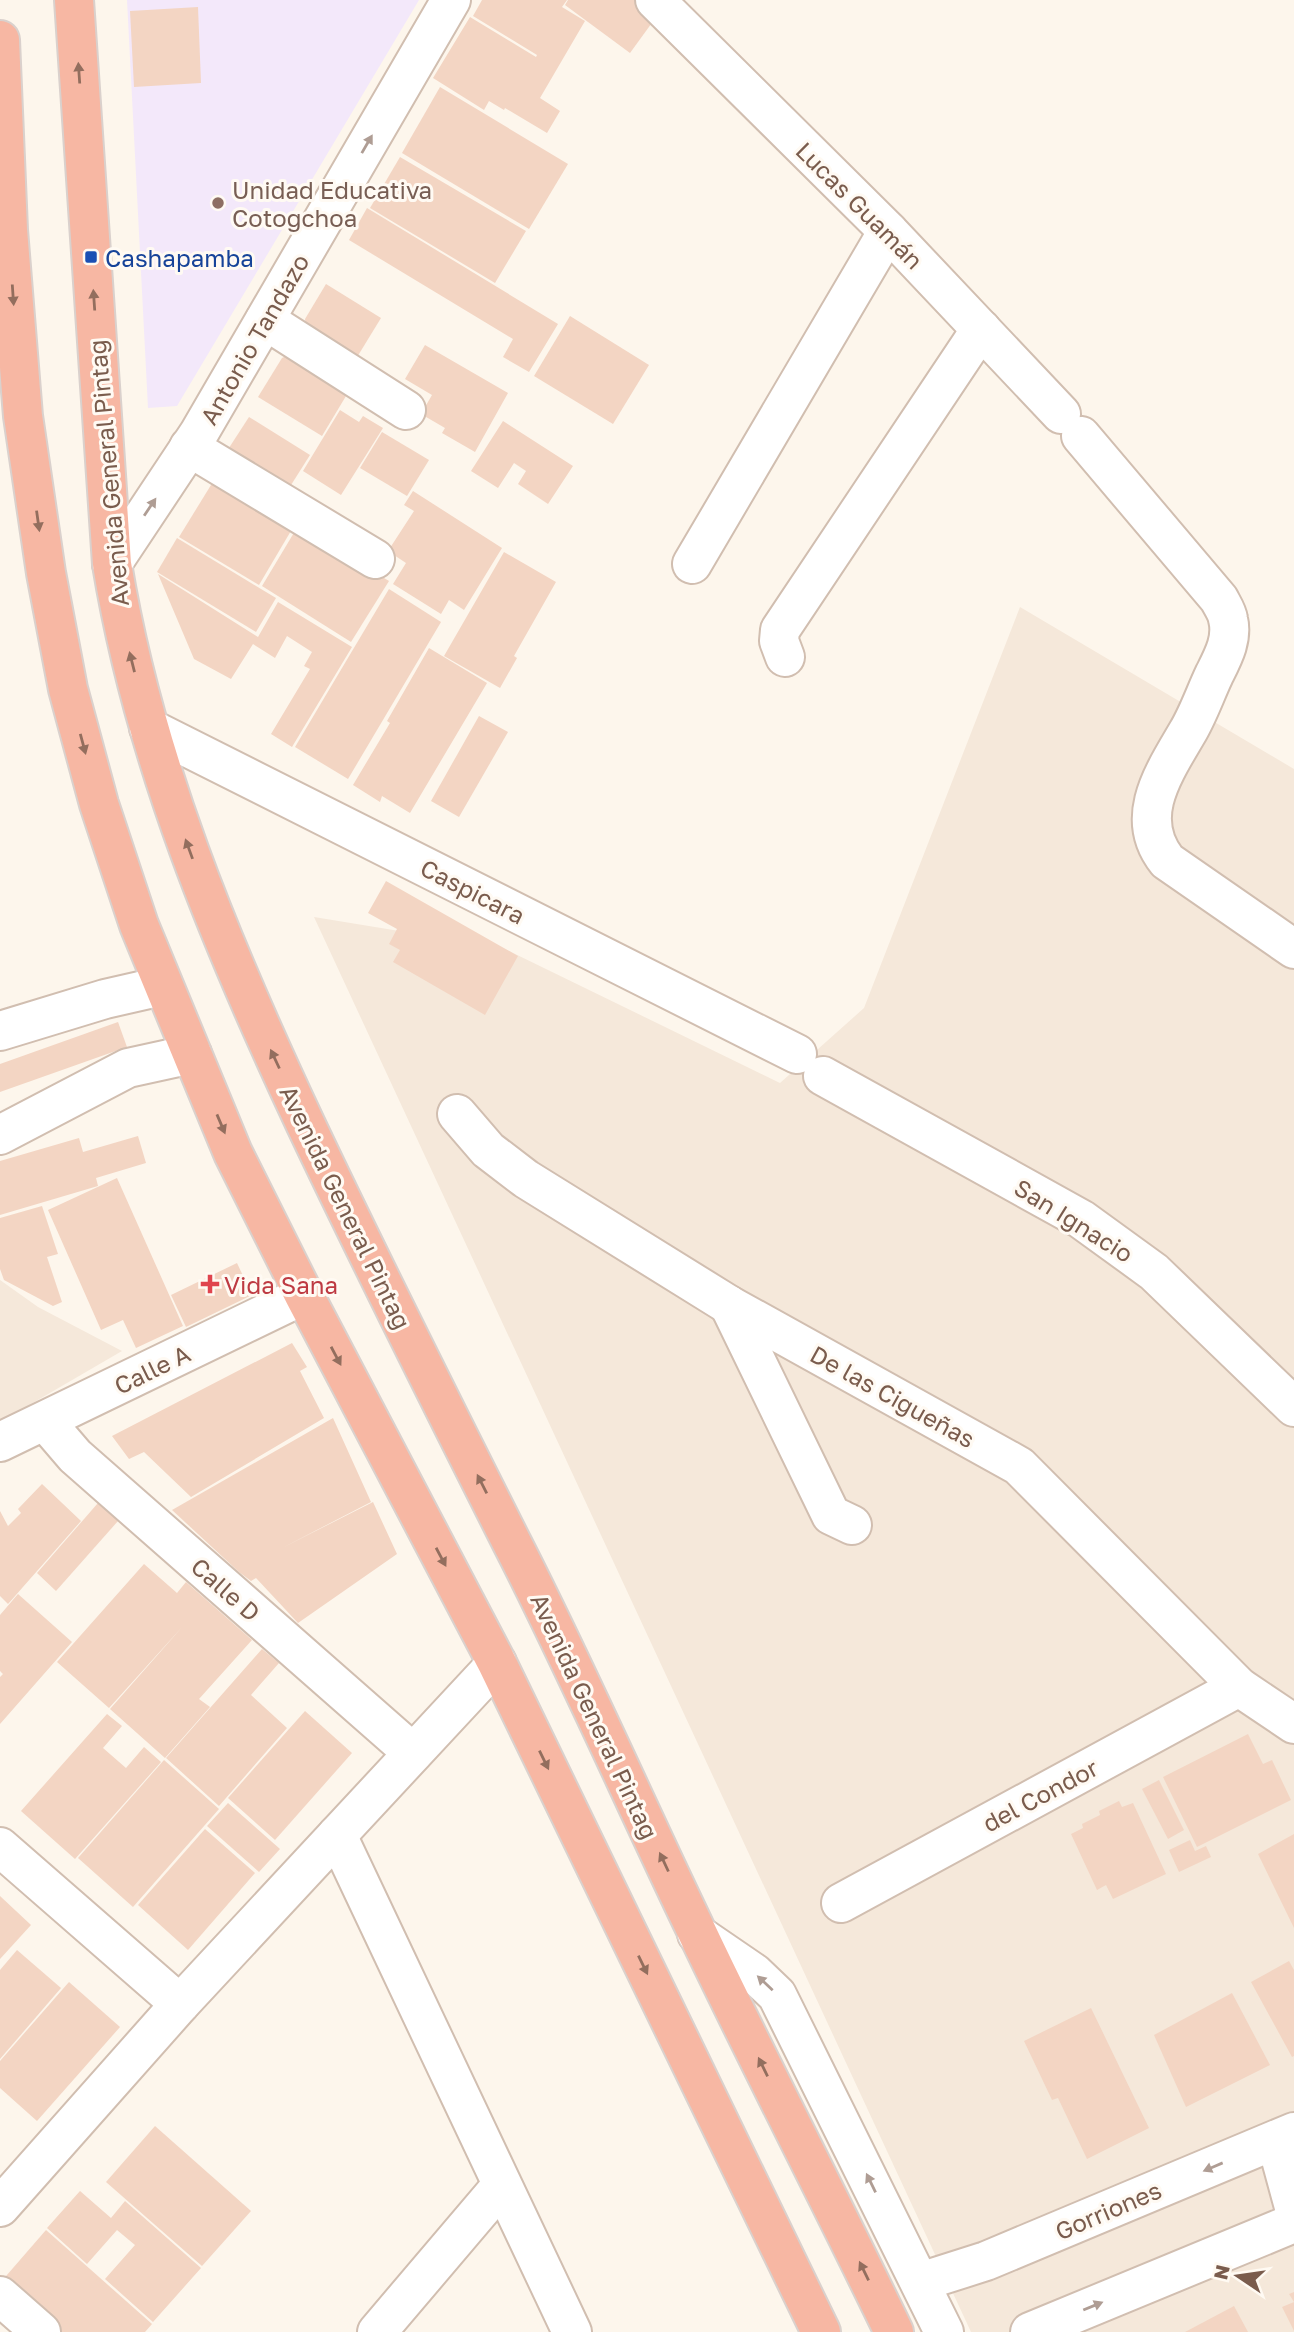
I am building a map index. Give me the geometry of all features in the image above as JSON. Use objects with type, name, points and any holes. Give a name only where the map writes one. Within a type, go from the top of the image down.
[{"type":"highway","name":"Avenida General Pintag","points":[[74,0],[112,564],[121,620],[149,728],[175,812],[214,917],[263,1033],[373,1267],[535,1588],[698,1934],[894,2332]]},
{"type":"highway","points":[[0,40],[8,230],[11,418],[46,573],[68,689],[99,804],[139,925],[233,1153],[304,1295],[497,1663],[821,2332]]},
{"type":"street","name":"Antonio Tandazo","points":[[112,564],[190,447],[451,0]]},
{"type":"street","name":"Lucas Guamán","points":[[654,0],[888,230],[1071,425],[1219,599],[1228,617],[1229,632],[1225,654],[1188,732],[1169,760],[1150,814],[1155,846],[1167,861],[1294,950]]},
{"type":"street","points":[[692,564],[888,230]]},
{"type":"street","points":[[265,320],[406,410]]},
{"type":"street","points":[[785,657],[779,641],[780,630],[981,329]]},
{"type":"street","points":[[190,447],[375,559]]},
{"type":"street","name":"Caspicara","points":[[149,728],[810,1065]]},
{"type":"street","points":[[0,1031],[105,999],[162,986]]},
{"type":"street","points":[[0,1135],[128,1068],[192,1054]]},
{"type":"street","name":"San Ignacio","points":[[810,1065],[1081,1219],[1154,1272],[1294,1406]]},
{"type":"street","name":"De las Cigueñas","points":[[457,1114],[488,1150],[526,1179],[729,1305],[1019,1466],[1240,1687],[1294,1724]]},
{"type":"street","name":"Calle A","points":[[0,1442],[304,1295]]},
{"type":"street","points":[[729,1305],[831,1515],[852,1525]]},
{"type":"street","name":"Calle D","points":[[45,1421],[75,1456],[413,1753]]},
{"type":"street","points":[[0,2207],[180,2004],[497,1663]]},
{"type":"street","name":"del Condor","points":[[841,1903],[1240,1687]]},
{"type":"street","points":[[337,1835],[572,2332]]},
{"type":"street","points":[[0,1847],[180,2004]]},
{"type":"street","points":[[698,1934],[754,1973],[778,1995],[944,2332]]},
{"type":"street","points":[[1285,2136],[1294,2207]]},
{"type":"street","name":"Gorriones","points":[[920,2282],[986,2261],[1285,2136]]},
{"type":"street","points":[[377,2332],[501,2186]]},
{"type":"street","points":[[1030,2332],[1294,2223]]},
{"type":"street","points":[[0,2295],[41,2332]]},
{"type":"shaded area","name":"Unidad Educativa Cotogchoa","points":[[127,0],[419,0],[177,406],[148,408]]},
{"type":"shaded area","points":[[1020,607],[1294,769],[1294,2332],[971,2332],[314,917],[503,948],[780,1083],[864,1008]]},
{"type":"shaded area","points":[[0,1280],[38,1307],[122,1351],[0,1422]]},
{"type":"building","points":[[482,0],[567,0],[562,7],[585,21],[540,98],[560,111],[547,133],[489,101],[484,110],[433,78],[470,17],[536,57],[537,55],[473,16]]},
{"type":"building","points":[[568,0],[638,0],[654,20],[630,53],[565,5]]},
{"type":"building","points":[[198,7],[201,83],[134,87],[130,11]]},
{"type":"building","points":[[440,87],[568,164],[529,229],[402,153]]},
{"type":"building","points":[[400,157],[526,231],[495,283],[370,208]]},
{"type":"building","points":[[367,208],[558,324],[529,372],[503,357],[513,339],[349,240]]},
{"type":"building","points":[[326,284],[381,318],[351,367],[307,335],[305,319]]},
{"type":"building","points":[[570,316],[649,365],[613,424],[534,376]]},
{"type":"building","points":[[425,345],[508,393],[475,452],[442,433],[445,428],[421,414],[432,395],[405,379]]},
{"type":"building","points":[[290,354],[352,386],[322,436],[258,397],[282,358]]},
{"type":"building","points":[[340,410],[359,422],[363,416],[383,428],[341,495],[303,471]]},
{"type":"building","points":[[249,417],[310,455],[286,493],[225,454]]},
{"type":"building","points":[[503,421],[573,466],[548,504],[518,484],[526,471],[514,463],[498,488],[471,471]]},
{"type":"building","points":[[382,432],[429,460],[407,496],[360,468]]},
{"type":"building","points":[[219,472],[298,519],[259,585],[179,537]]},
{"type":"building","points":[[413,491],[502,548],[464,610],[449,600],[441,614],[393,584],[406,563],[388,551],[414,511],[404,505]]},
{"type":"building","points":[[298,526],[389,581],[351,642],[262,586]]},
{"type":"building","points":[[177,538],[276,598],[256,632],[157,572]]},
{"type":"building","points":[[504,552],[556,582],[514,656],[517,658],[500,688],[444,656]]},
{"type":"building","points":[[158,574],[258,637],[278,602],[352,647],[292,747],[271,734],[310,669],[304,666],[312,652],[287,636],[275,658],[253,644],[231,679],[194,659]]},
{"type":"building","points":[[389,589],[441,622],[348,779],[295,747]]},
{"type":"building","points":[[429,648],[487,683],[410,813],[382,796],[380,802],[353,785],[390,723],[387,721]]},
{"type":"building","points":[[479,716],[508,732],[459,817],[431,801]]},
{"type":"building","points":[[386,881],[518,956],[485,1015],[393,962],[400,950],[389,944],[397,929],[368,913]]},
{"type":"building","points":[[118,1022],[127,1047],[0,1092],[0,1064]]},
{"type":"building","points":[[138,1136],[146,1163],[96,1178],[98,1186],[0,1215],[0,1161],[79,1138],[83,1152]]},
{"type":"building","points":[[117,1178],[183,1326],[136,1348],[123,1320],[101,1330],[48,1210]]},
{"type":"building","points":[[42,1206],[58,1254],[47,1257],[62,1302],[53,1306],[4,1280],[0,1269],[0,1218]]},
{"type":"building","points":[[237,1263],[252,1295],[186,1327],[171,1295]]},
{"type":"building","points":[[292,1343],[307,1367],[300,1371],[324,1418],[191,1497],[144,1452],[129,1459],[112,1436]]},
{"type":"building","points":[[333,1418],[371,1502],[282,1548],[373,1502],[397,1554],[298,1623],[256,1578],[251,1581],[239,1572],[172,1510]]},
{"type":"building","points":[[42,1484],[81,1521],[8,1604],[0,1596],[0,1511],[8,1526],[21,1513],[18,1509]]},
{"type":"building","points":[[98,1503],[118,1521],[56,1591],[37,1573]]},
{"type":"building","points":[[144,1564],[177,1593],[186,1582],[252,1640],[199,1699],[210,1707],[165,1758],[110,1709],[183,1626],[109,1708],[57,1662]]},
{"type":"building","points":[[18,1594],[72,1642],[0,1724],[0,1677],[3,1674],[0,1671],[0,1615]]},
{"type":"building","points":[[262,1649],[279,1663],[251,1695],[287,1728],[219,1806],[166,1758]]},
{"type":"building","points":[[305,1711],[352,1753],[275,1840],[228,1798]]},
{"type":"building","points":[[107,1714],[122,1726],[103,1748],[126,1768],[144,1747],[161,1762],[75,1859],[21,1811]]},
{"type":"building","points":[[1248,1734],[1263,1764],[1272,1760],[1291,1800],[1197,1847],[1163,1777]]},
{"type":"building","points":[[164,1760],[219,1809],[133,1907],[78,1858]]},
{"type":"building","points":[[1159,1780],[1184,1830],[1168,1839],[1142,1789]]},
{"type":"building","points":[[1119,1801],[1122,1807],[1133,1803],[1166,1874],[1113,1899],[1106,1885],[1097,1890],[1071,1834],[1083,1828],[1082,1824],[1100,1815],[1099,1811]]},
{"type":"building","points":[[228,1803],[280,1849],[259,1872],[207,1826]]},
{"type":"building","points":[[205,1829],[255,1873],[188,1950],[138,1905]]},
{"type":"building","points":[[1294,1834],[1294,1928],[1258,1854]]},
{"type":"building","points":[[1190,1840],[1195,1851],[1206,1846],[1211,1857],[1179,1872],[1169,1850]]},
{"type":"building","points":[[0,1896],[31,1925],[0,1959]]},
{"type":"building","points":[[17,1950],[61,1988],[0,2059],[0,1970]]},
{"type":"building","points":[[1289,1961],[1294,1970],[1292,2057],[1251,1982]]},
{"type":"building","points":[[69,1982],[120,2027],[37,2121],[0,2088],[0,2061]]},
{"type":"building","points":[[1232,1993],[1270,2065],[1186,2107],[1154,2035]]},
{"type":"building","points":[[1091,2008],[1149,2128],[1087,2159],[1058,2098],[1052,2100],[1024,2041]]},
{"type":"building","points":[[155,2126],[251,2211],[202,2266],[106,2182]]},
{"type":"building","points":[[80,2191],[111,2218],[125,2201],[201,2268],[153,2322],[105,2279],[135,2245],[117,2230],[87,2264],[47,2228]]},
{"type":"building","points":[[46,2230],[152,2324],[145,2332],[49,2332],[0,2283]]},
{"type":"building","points":[[1294,2302],[1294,2331],[1282,2307]]},
{"type":"building","points":[[1234,2306],[1248,2332],[1185,2332]]},
{"type":"place","name":"Unidad Educativa Cotogchoa","points":[[218,203]]},
{"type":"place","name":"Cashapamba","points":[[91,257]]},
{"type":"place","name":"Vida Sana","points":[[210,1284]]}]
